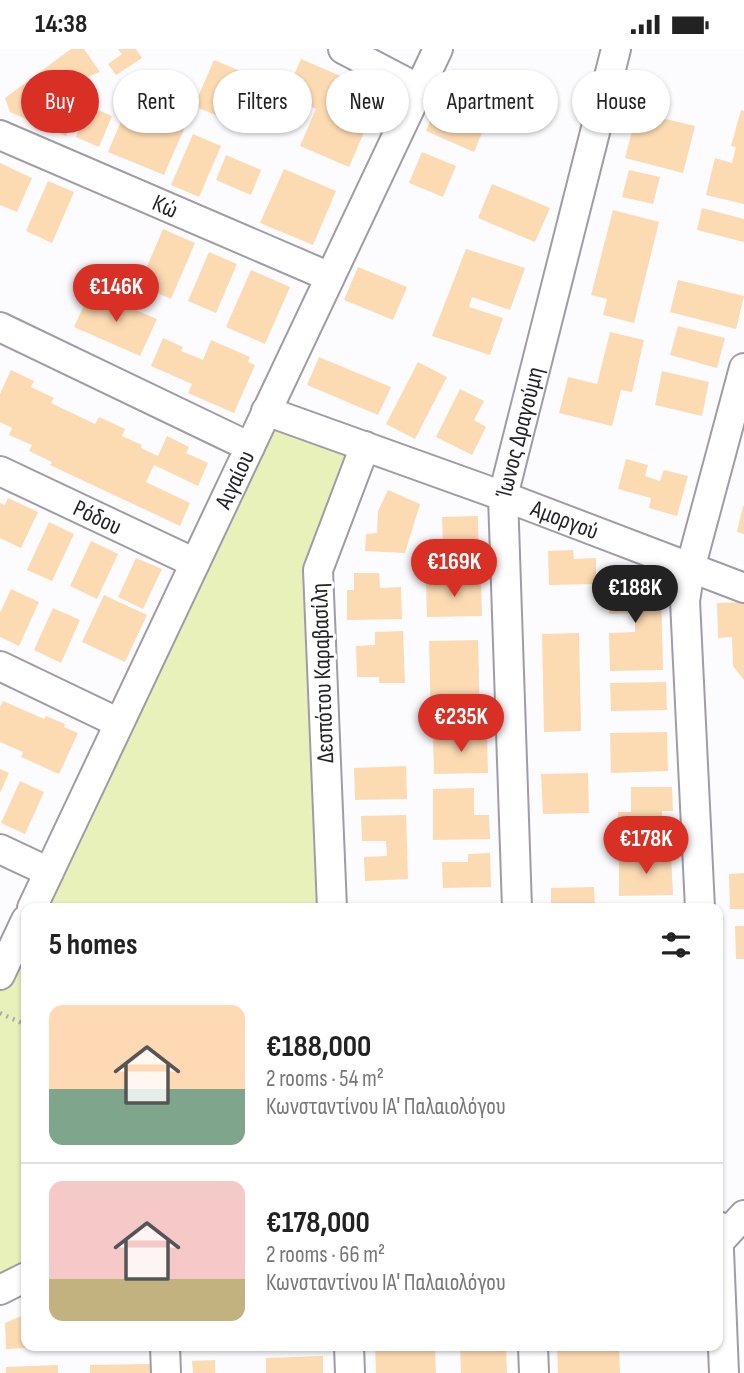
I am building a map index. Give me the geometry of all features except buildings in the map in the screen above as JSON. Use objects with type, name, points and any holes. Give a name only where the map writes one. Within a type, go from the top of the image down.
[{"type":"street","points":[[343,49],[419,89]]},
{"type":"street","name":"Αιγαίου","points":[[34,903],[438,49]]},
{"type":"street","name":"Ίωνος Δραγούμη","points":[[517,903],[503,496],[616,49]]},
{"type":"street","name":"Κώ","points":[[0,135],[330,277]]},
{"type":"street","points":[[0,327],[250,447]]},
{"type":"street","points":[[700,903],[685,601],[690,569],[744,368]]},
{"type":"street","name":"Αμοργού","points":[[266,411],[503,496],[744,588]]},
{"type":"street","name":"Δεσπότου Καραβασίλη","points":[[332,903],[318,570],[365,446]]},
{"type":"street","name":"Ρόδου","points":[[0,471],[195,563]]},
{"type":"street","points":[[0,666],[119,723]]},
{"type":"street","points":[[0,849],[49,872]]},
{"type":"street","points":[[0,975],[21,931]]},
{"type":"street","points":[[724,1373],[725,1239],[744,1216]]},
{"type":"street","points":[[0,1290],[21,1280]]},
{"type":"street","points":[[165,1351],[166,1373]]},
{"type":"street","points":[[349,1351],[350,1373]]},
{"type":"street","points":[[533,1351],[534,1373]]},
{"type":"path","points":[[0,1013],[21,1023]]},
{"type":"green space","points":[[272,415],[356,451],[313,571],[324,903],[41,903]]},
{"type":"green space","points":[[21,947],[21,1266],[0,1276],[0,991]]}]
